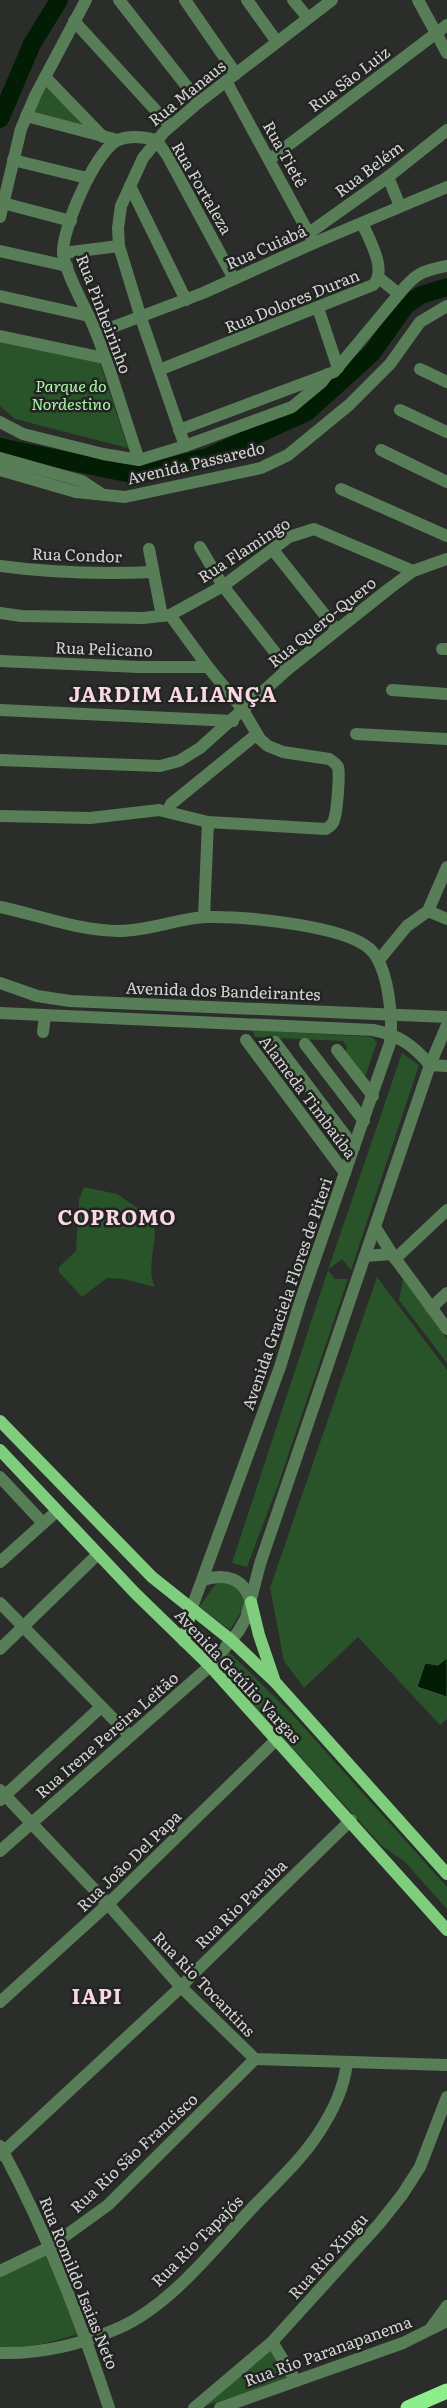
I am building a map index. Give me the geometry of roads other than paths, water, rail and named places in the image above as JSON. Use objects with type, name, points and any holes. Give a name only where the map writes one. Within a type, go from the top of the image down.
[{"type":"highway","points":[[408,2408],[447,2391]]},
{"type":"main road","name":"Avenida Getúlio Vargas","points":[[0,1421],[152,1576],[191,1610],[231,1640],[276,1683],[447,1874]]},
{"type":"main road","name":"Avenida Getúlio Vargas","points":[[0,1450],[98,1554],[210,1666],[351,1820],[447,1930]]},
{"type":"main road","points":[[251,1602],[259,1635],[276,1683]]},
{"type":"main road","points":[[184,1641],[191,1610]]},
{"type":"main road","points":[[416,1893],[428,1898],[447,1917]]},
{"type":"street","points":[[0,217],[13,160],[26,116],[86,0]]},
{"type":"street","points":[[118,0],[199,102]]},
{"type":"street","name":"Rua Tietê","points":[[185,0],[231,78],[270,160],[312,238]]},
{"type":"street","points":[[247,0],[277,42]]},
{"type":"street","points":[[293,0],[308,18]]},
{"type":"street","name":"Rua Manaus","points":[[185,446],[141,318],[119,246],[119,216],[143,158],[156,140],[199,102],[332,0]]},
{"type":"street","points":[[418,0],[447,53]]},
{"type":"street","points":[[74,20],[170,126]]},
{"type":"street","name":"Rua São Luiz","points":[[270,160],[447,25]]},
{"type":"street","points":[[45,77],[103,137]]},
{"type":"street","points":[[26,116],[118,140],[137,136],[156,140]]},
{"type":"street","name":"Rua Belém","points":[[312,238],[447,130]]},
{"type":"street","name":"Rua Pinheirinho","points":[[118,140],[99,158],[88,178],[70,222],[65,259],[96,333],[139,460]]},
{"type":"street","name":"Rua Fortaleza","points":[[156,140],[167,155],[234,278]]},
{"type":"street","points":[[13,160],[88,178]]},
{"type":"street","points":[[388,177],[400,206]]},
{"type":"street","points":[[130,186],[186,300]]},
{"type":"street","name":"Rua Cuiabá","points":[[96,333],[186,300],[312,238],[362,223],[447,187]]},
{"type":"street","points":[[3,203],[70,222]]},
{"type":"street","name":"Rua Dolores Duran","points":[[160,370],[369,288],[379,278],[377,262],[362,223]]},
{"type":"street","points":[[0,251],[65,259],[119,246]]},
{"type":"street","points":[[0,422],[23,434],[103,454],[139,460],[185,446],[292,407],[333,371],[412,278],[424,270],[447,266]]},
{"type":"street","points":[[379,278],[399,294]]},
{"type":"street","points":[[0,296],[89,316]]},
{"type":"street","name":"Avenida Passaredo","points":[[0,470],[76,492],[125,497],[226,476],[274,463],[303,444],[349,405],[390,364],[420,322],[447,306]]},
{"type":"street","points":[[318,308],[333,371]]},
{"type":"street","points":[[0,336],[104,358]]},
{"type":"street","points":[[420,369],[447,382]]},
{"type":"street","points":[[179,430],[333,371]]},
{"type":"street","points":[[400,410],[447,432]]},
{"type":"street","points":[[381,450],[447,482]]},
{"type":"street","name":"Avenida Passaredo","points":[[0,458],[82,481],[100,493]]},
{"type":"street","points":[[341,490],[447,536]]},
{"type":"street","name":"Rua Flamingo","points":[[0,613],[21,616],[143,618],[166,615],[223,586],[296,533],[314,529],[335,536],[413,571]]},
{"type":"street","points":[[200,547],[223,586],[288,669]]},
{"type":"street","points":[[0,816],[90,818],[143,811],[168,811],[208,822],[326,829],[332,825],[335,818],[338,767],[334,762],[313,756],[284,752],[268,746],[257,734],[243,710],[166,615],[153,572],[149,549]]},
{"type":"street","points":[[273,550],[336,629]]},
{"type":"street","name":"Rua Quero-Quero","points":[[0,760],[160,766],[179,761],[200,748],[233,721],[288,669],[336,629],[413,571],[447,559]]},
{"type":"street","name":"Rua Condor","points":[[0,566],[38,571],[102,574],[153,572]]},
{"type":"street","name":"Rua Pelicano","points":[[0,661],[139,667],[208,667]]},
{"type":"street","points":[[392,690],[447,694]]},
{"type":"street","points":[[0,710],[233,721]]},
{"type":"street","points":[[168,811],[172,804],[257,734]]},
{"type":"street","points":[[356,734],[447,739]]},
{"type":"street","points":[[204,917],[208,822]]},
{"type":"street","points":[[0,907],[84,926],[118,931],[204,917],[301,926],[344,935],[362,942],[379,960],[407,926],[428,911],[447,867]]},
{"type":"street","points":[[428,911],[447,920]]},
{"type":"street","name":"Avenida Graciela Flores de Piteri","points":[[191,1610],[283,1360],[301,1299],[390,1043],[390,1015],[384,973],[379,960]]},
{"type":"street","name":"Avenida dos Bandeirantes","points":[[0,983],[37,996],[62,1000],[447,1017]]},
{"type":"street","points":[[0,1012],[45,1016],[335,1027],[391,1033],[408,1042],[430,1065],[447,1066]]},
{"type":"street","points":[[43,1032],[45,1016]]},
{"type":"street","points":[[231,1640],[246,1618],[260,1564],[430,1065],[447,1025]]},
{"type":"street","name":"Alameda Timbaúba","points":[[246,1040],[345,1173]]},
{"type":"street","points":[[275,1042],[354,1147]]},
{"type":"street","points":[[306,1044],[364,1121]]},
{"type":"street","points":[[337,1050],[373,1096]]},
{"type":"street","points":[[365,1256],[393,1257],[447,1210]]},
{"type":"street","points":[[375,1227],[393,1257],[447,1329]]},
{"type":"street","points":[[431,1308],[447,1293]]},
{"type":"street","points":[[0,1477],[43,1523]]},
{"type":"street","points":[[0,1562],[57,1511]]},
{"type":"street","points":[[0,1649],[98,1554]]},
{"type":"street","points":[[241,1582],[253,1574],[260,1564]]},
{"type":"street","points":[[203,1580],[223,1576],[241,1582],[249,1593],[251,1602]]},
{"type":"street","points":[[0,1603],[130,1736]]},
{"type":"street","name":"Rua Irene Pereira Leitão","points":[[0,1851],[210,1666],[231,1640]]},
{"type":"street","points":[[2,1795],[101,1707]]},
{"type":"street","name":"Rua João Del Papa","points":[[0,2002],[108,1904],[276,1740]]},
{"type":"street","name":"Rua Rio Tocantins","points":[[2,1795],[32,1822],[108,1904],[181,1988],[255,2059],[447,2065]]},
{"type":"street","name":"Rua Rio Paraíba","points":[[1,2151],[181,1988],[192,1974],[351,1820]]},
{"type":"street","name":"Rua Rio São Francisco","points":[[0,2272],[50,2248],[108,2206],[255,2059]]},
{"type":"street","name":"Rua Rio Tapajós","points":[[0,2353],[26,2354],[58,2348],[122,2326],[153,2307],[178,2286],[284,2174],[317,2136],[337,2101],[345,2078],[347,2062]]},
{"type":"street","name":"Rua Rio Xingu","points":[[194,2408],[272,2342],[379,2224],[402,2195],[420,2167],[447,2097]]},
{"type":"street","name":"Rua Romildo Isaias Neto","points":[[1,2151],[31,2204],[50,2248],[86,2339],[109,2408]]},
{"type":"street","points":[[429,2330],[447,2306]]},
{"type":"street","name":"Rua Rio Paranapanema","points":[[220,2408],[403,2342],[447,2321]]},
{"type":"street","points":[[272,2342],[296,2381]]},
{"type":"waterway","points":[[0,119],[32,44],[59,0]]},
{"type":"waterway","points":[[0,447],[136,475],[208,457],[307,412],[372,353],[406,305],[421,295],[447,287]]},
{"type":"district","name":"JARDIM ALIANÇA","points":[[173,695]]},
{"type":"district","name":"COPROMO","points":[[117,1218]]},
{"type":"district","name":"IAPI","points":[[97,1997]]},
{"type":"park label","name":"Parque do Nordestino","points":[[71,395]]}]
